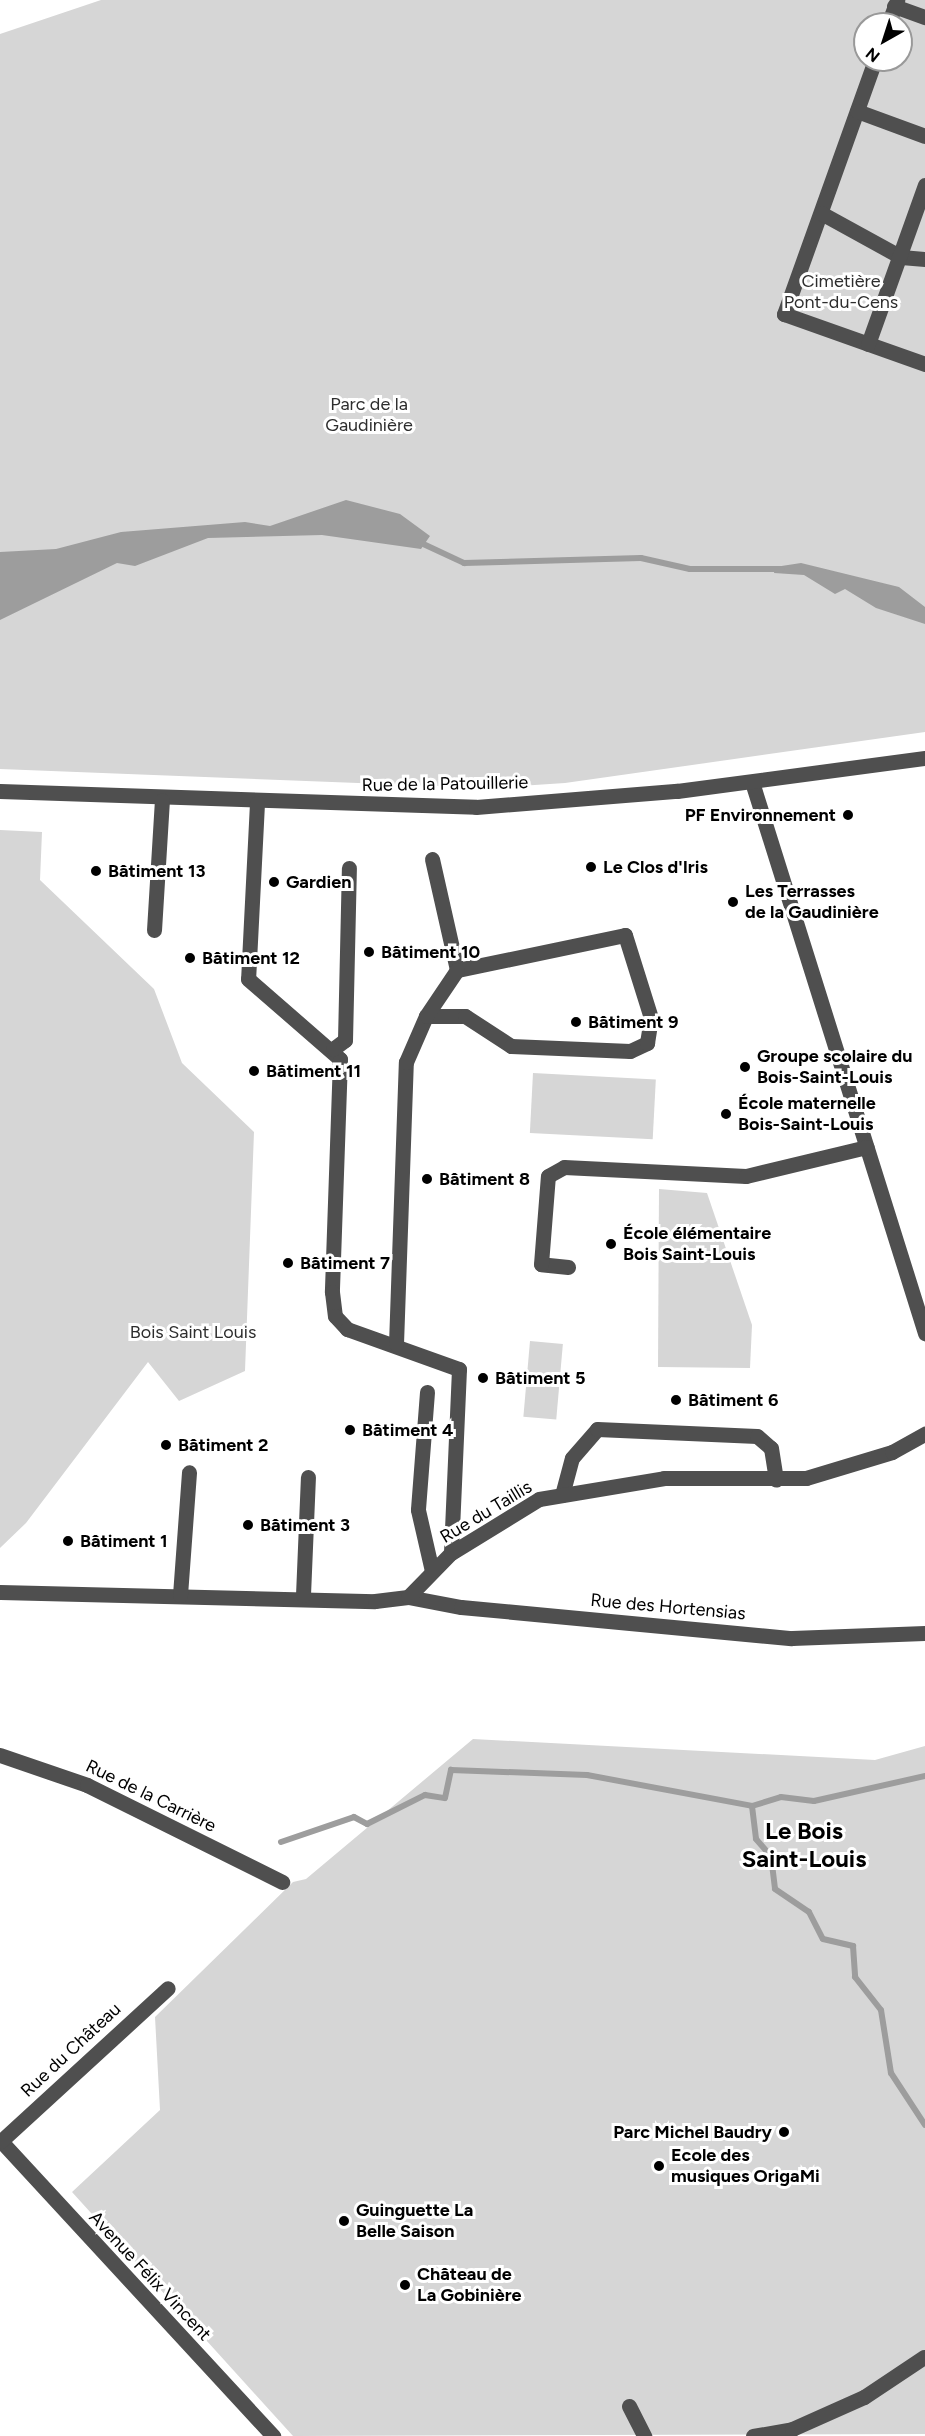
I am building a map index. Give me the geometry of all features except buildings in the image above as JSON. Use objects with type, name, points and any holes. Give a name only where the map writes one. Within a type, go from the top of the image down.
[{"type":"street","points":[[895,3],[925,17]]},
{"type":"street","points":[[871,72],[784,314],[925,364]]},
{"type":"street","points":[[857,111],[925,136]]},
{"type":"street","points":[[868,344],[925,185]]},
{"type":"street","points":[[821,213],[901,257],[925,259]]},
{"type":"street","name":"Rue de la Patouillerie","points":[[0,791],[257,804],[476,807],[752,782],[925,758]]},
{"type":"street","points":[[752,782],[925,1333]]},
{"type":"street","points":[[154,930],[162,800]]},
{"type":"street","points":[[257,804],[248,979],[333,1049],[340,1059],[332,1292],[335,1316],[347,1329],[396,1344],[459,1369],[451,1553]]},
{"type":"street","points":[[432,859],[457,970]]},
{"type":"street","points":[[333,1049],[345,1040],[350,868]]},
{"type":"street","points":[[396,1344],[406,1062],[426,1016],[457,970],[625,935],[651,1018],[651,1032],[646,1043],[630,1051],[511,1046],[465,1016],[426,1016]]},
{"type":"street","points":[[568,1267],[541,1264],[548,1176],[564,1167],[746,1176],[867,1147]]},
{"type":"street","points":[[427,1392],[418,1510],[432,1571]]},
{"type":"street","points":[[562,1495],[572,1458],[597,1429],[757,1436],[771,1448],[776,1480]]},
{"type":"street","name":"Rue du Taillis","points":[[408,1597],[451,1553],[539,1499],[664,1478],[776,1480],[806,1478],[892,1452],[925,1434]]},
{"type":"street","points":[[180,1594],[189,1472]]},
{"type":"street","points":[[303,1595],[308,1477]]},
{"type":"street","points":[[0,1592],[303,1595],[375,1601],[408,1597]]},
{"type":"street","name":"Rue des Hortensias","points":[[408,1597],[460,1607],[792,1638],[925,1633]]},
{"type":"street","name":"Rue de la Carrière","points":[[0,1755],[87,1785],[282,1882]]},
{"type":"street","name":"Rue du Château","points":[[1,2141],[168,1988]]},
{"type":"street","name":"Avenue Félix Vincent","points":[[1,2141],[273,2436]]},
{"type":"street","points":[[753,2436],[792,2429],[864,2397],[924,2357]]},
{"type":"street","points":[[629,2406],[644,2436]]},
{"type":"green space","name":"Parc de la Gaudinière","points":[[101,0],[925,0],[925,732],[565,783],[488,788],[0,769],[0,34]]},
{"type":"green space","name":"Bois Saint Louis","points":[[0,830],[42,832],[40,880],[154,989],[182,1063],[254,1132],[245,1371],[179,1401],[148,1362],[26,1523],[0,1548]]},
{"type":"green space","points":[[533,1073],[656,1079],[653,1139],[530,1133]]},
{"type":"green space","points":[[659,1189],[707,1193],[752,1325],[750,1368],[658,1367]]},
{"type":"green space","points":[[530,1341],[563,1344],[556,1420],[523,1417]]},
{"type":"green space","points":[[473,1739],[875,1760],[925,1746],[925,2434],[293,2436],[72,2192],[160,2110],[155,2017],[293,1882],[306,1879]]},
{"type":"shaded area","points":[[346,500],[400,514],[430,536],[421,549],[322,535],[208,538],[135,566],[117,563],[0,620],[0,552],[56,549],[121,532],[245,522],[270,526]]},
{"type":"shaded area","points":[[801,563],[899,587],[925,607],[925,624],[876,608],[845,589],[835,594],[804,575],[774,573],[775,567]]},
{"type":"waterway","points":[[419,542],[464,563],[641,558],[690,569],[782,569]]},
{"type":"waterway","points":[[281,1842],[354,1817],[367,1824],[425,1795],[445,1798],[451,1770],[587,1775],[752,1806],[781,1797],[814,1801],[925,1776]]},
{"type":"waterway","points":[[752,1806],[756,1839],[771,1856],[775,1889],[809,1912],[823,1939],[853,1946],[855,1977],[881,2010],[891,2073],[925,2125]]},
{"type":"place","name":"PF Environnement","points":[[848,815]]},
{"type":"place","name":"Le Clos d'Iris","points":[[591,867]]},
{"type":"place","name":"Bâtiment 13","points":[[96,871]]},
{"type":"place","name":"Gardien","points":[[274,882]]},
{"type":"place","name":"Les Terrasses de la Gaudinière","points":[[733,902]]},
{"type":"place","name":"Bâtiment 10","points":[[369,952]]},
{"type":"place","name":"Bâtiment 12","points":[[190,958]]},
{"type":"place","name":"Bâtiment 9","points":[[576,1022]]},
{"type":"place","name":"Groupe scolaire du Bois-Saint-Louis","points":[[745,1067]]},
{"type":"place","name":"Bâtiment 11","points":[[254,1071]]},
{"type":"place","name":"École maternelle Bois-Saint-Louis","points":[[726,1114]]},
{"type":"place","name":"Bâtiment 8","points":[[427,1179]]},
{"type":"place","name":"École élémentaire Bois Saint-Louis","points":[[611,1244]]},
{"type":"place","name":"Bâtiment 7","points":[[288,1263]]},
{"type":"place","name":"Bâtiment 5","points":[[483,1378]]},
{"type":"place","name":"Bâtiment 6","points":[[676,1400]]},
{"type":"place","name":"Bâtiment 4","points":[[350,1430]]},
{"type":"place","name":"Bâtiment 2","points":[[166,1445]]},
{"type":"place","name":"Bâtiment 3","points":[[248,1525]]},
{"type":"place","name":"Bâtiment 1","points":[[68,1541]]},
{"type":"place","name":"Parc Michel Baudry","points":[[784,2132]]},
{"type":"place","name":"Ecole des musiques OrigaMi","points":[[659,2166]]},
{"type":"place","name":"Guinguette La Belle Saison","points":[[344,2221]]},
{"type":"place","name":"Château de La Gobinière","points":[[405,2285]]},
{"type":"district","name":"Le Bois Saint-Louis","points":[[804,1845]]},
{"type":"park label","name":"Cimetière Pont-du-Cens","points":[[841,292]]}]
